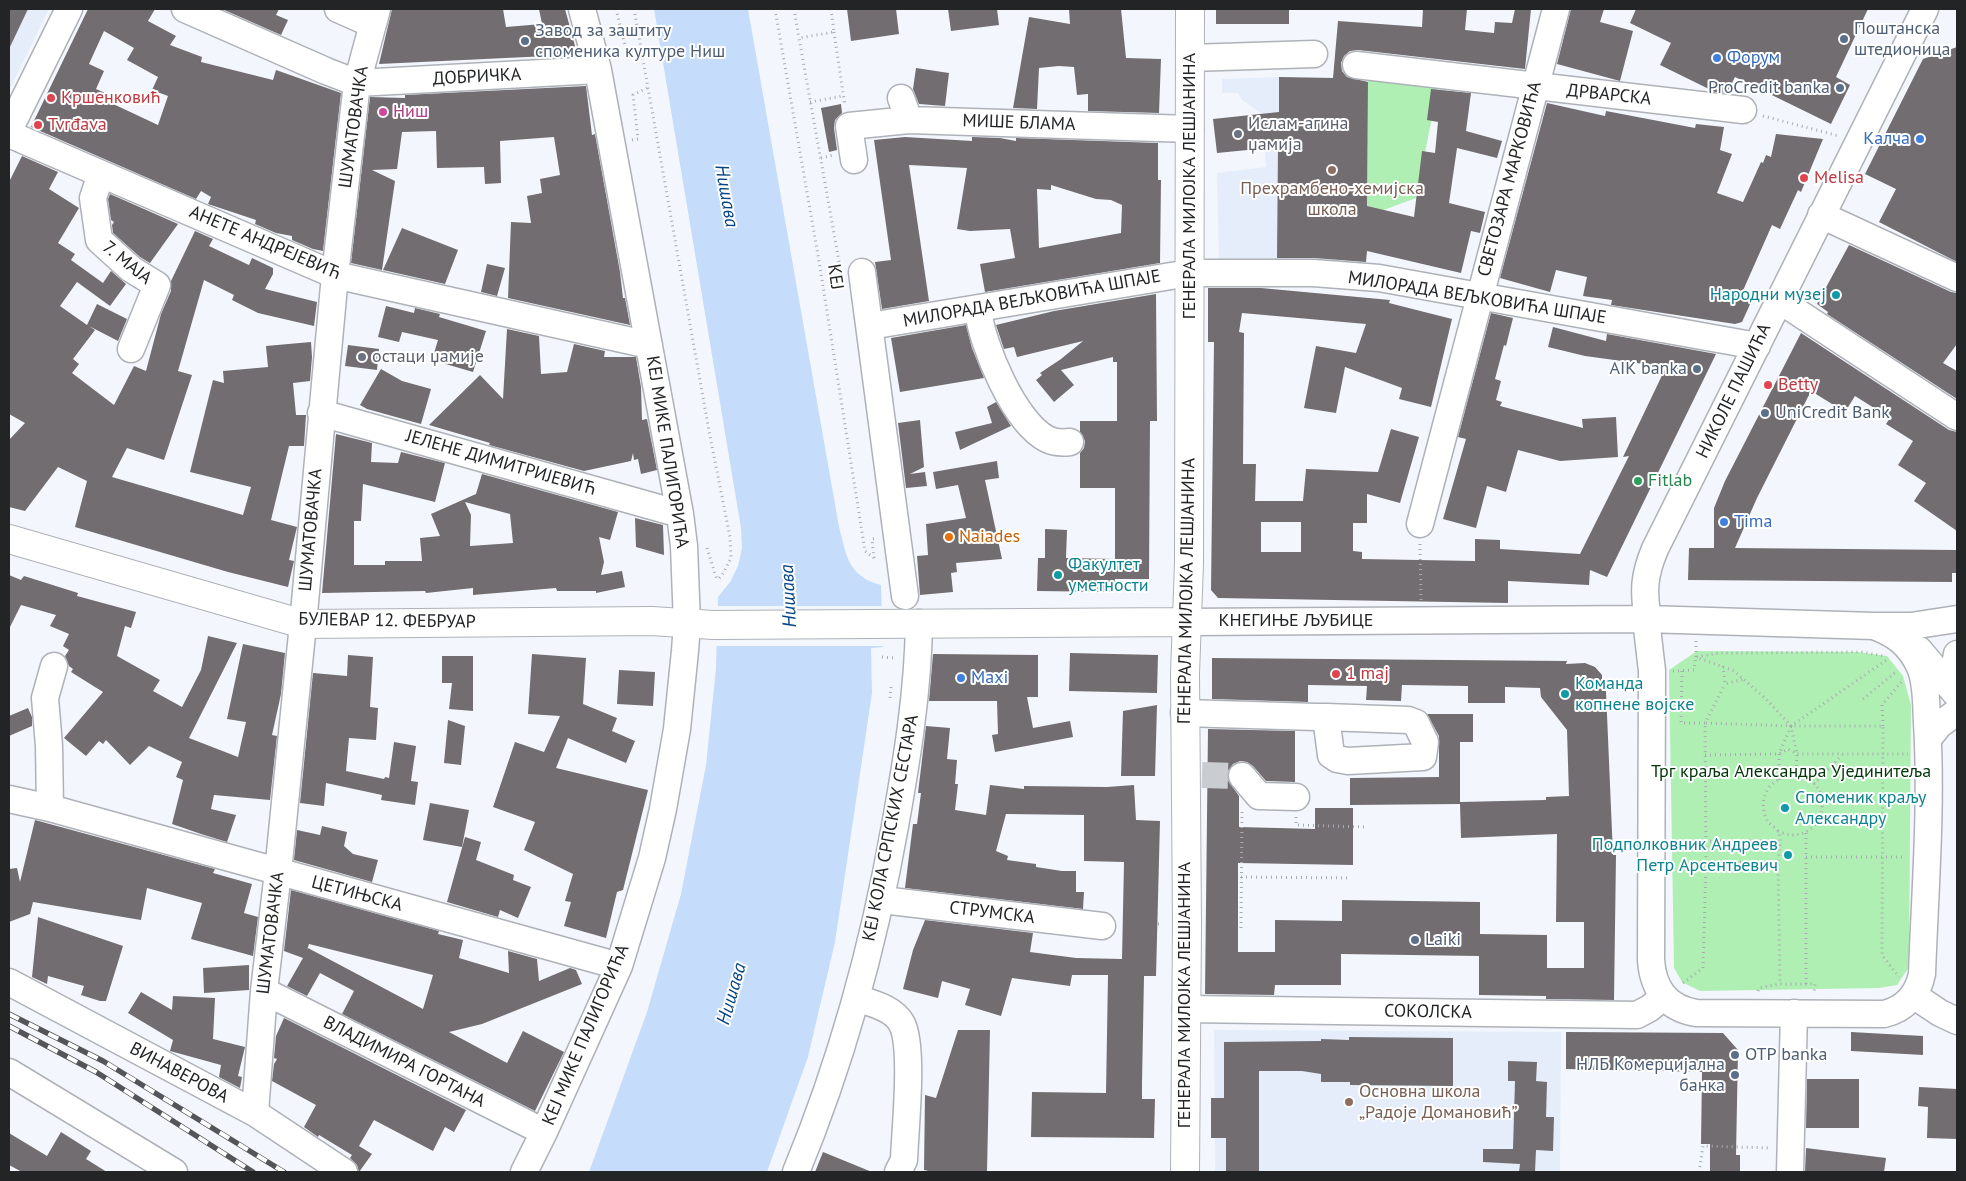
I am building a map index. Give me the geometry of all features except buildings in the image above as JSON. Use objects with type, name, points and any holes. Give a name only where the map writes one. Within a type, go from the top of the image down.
[{"type":"main road","name":"ГЕНЕРАЛА МИЛОЈКА ЛЕШЈАНИНА","points":[[1185,1172],[1186,1009],[1193,775],[1184,713],[1189,563],[1190,9]]},
{"type":"main road","name":"БУЛЕВАР 12. ФЕБРУАР","points":[[9,539],[303,624],[652,621],[700,624],[885,623]]},
{"type":"main road","name":"КНЕГИЊЕ ЉУБИЦЕ","points":[[885,623],[1186,622]]},
{"type":"street","points":[[9,132],[69,9]]},
{"type":"street","points":[[185,9],[357,83]]},
{"type":"street","points":[[338,9],[374,17]]},
{"type":"street","name":"КЕЈ МИКЕ ПАЛИГОРИЋА","points":[[524,1172],[619,966],[652,858],[700,624],[684,546],[680,514],[598,70],[582,9]]},
{"type":"street","name":"СВЕТОЗАРА МАРКОВИЋА","points":[[1420,524],[1556,9]]},
{"type":"street","name":"НИКОЛЕ ПАШИЋА","points":[[1647,619],[1644,591],[1649,563],[1778,300],[1925,9]]},
{"type":"street","name":"ШУМАТОВАЧКА","points":[[255,1113],[264,991],[303,624],[335,274],[357,83],[374,17]]},
{"type":"street","points":[[1190,58],[1314,54]]},
{"type":"street","name":"ДРВАРСКА","points":[[1356,65],[1743,110]]},
{"type":"street","name":"ДОБРИЧКА","points":[[357,83],[598,70]]},
{"type":"street","name":"МИШЕ БЛАМА","points":[[849,126],[905,109],[1190,129]]},
{"type":"street","points":[[849,126],[854,160]]},
{"type":"street","name":"АНЕТЕ АНДРЕЈЕВИЋ","points":[[9,132],[101,174],[335,274],[649,345]]},
{"type":"street","name":"7. МАЈА","points":[[101,174],[93,198],[99,240],[131,269],[157,286],[131,349]]},
{"type":"street","points":[[1821,215],[1957,278]]},
{"type":"street","points":[[862,272],[905,596]]},
{"type":"street","name":"МИЛОРАДА ВЕЉКОВИЋА ШПАЈЕ","points":[[870,326],[978,310],[1139,280],[1189,273],[1313,273],[1378,278],[1757,346]]},
{"type":"street","points":[[1778,300],[1957,417]]},
{"type":"street","points":[[978,310],[983,338],[1013,402],[1042,435],[1055,442],[1070,442]]},
{"type":"street","name":"ЈЕЛЕНЕ ДИМИТРИЈЕВИЋ","points":[[321,413],[680,514]]},
{"type":"street","points":[[1898,637],[1912,651],[1921,668],[1925,693],[1928,739],[1927,856],[1920,985],[1902,1007],[1884,1014],[1696,1013],[1679,1008],[1664,996],[1654,980],[1651,960],[1652,672],[1647,619],[1911,626],[1957,619]]},
{"type":"street","name":"КНЕГИЊЕ ЉУБИЦЕ","points":[[1186,622],[1647,619]]},
{"type":"street","name":"КЕЈ КОЛА СРПСКИХ СЕСТАРА","points":[[796,1172],[829,1084],[856,998],[882,900],[901,795],[915,700],[918,623]]},
{"type":"street","points":[[1874,626],[1915,646],[1922,652],[1957,700]]},
{"type":"street","points":[[1928,739],[1957,700],[1953,677],[1957,654]]},
{"type":"street","points":[[50,808],[49,746],[45,698],[54,666]]},
{"type":"street","points":[[1184,713],[1326,717]]},
{"type":"street","points":[[1242,776],[1259,796],[1296,797]]},
{"type":"street","name":"ЦЕТИЊСКА","points":[[9,799],[50,808],[619,966]]},
{"type":"street","name":"СТРУМСКА","points":[[882,900],[1102,926]]},
{"type":"street","name":"ВИНАВЕРОВА","points":[[9,982],[255,1113],[344,1172]]},
{"type":"street","name":"ВЛАДИМИРА ГОРТАНА","points":[[264,991],[544,1132]]},
{"type":"street","points":[[1913,995],[1940,1013],[1957,1021]]},
{"type":"street","name":"СОКОЛСКА","points":[[1186,1009],[1637,1015],[1650,1008],[1664,996]]},
{"type":"street","points":[[856,998],[886,1009],[902,1024],[908,1052],[904,1160],[898,1172]]},
{"type":"street","points":[[1791,1160],[1803,1013]]},
{"type":"street","points":[[9,1072],[174,1172]]},
{"type":"path","points":[[616,9],[627,53],[641,51]]},
{"type":"path","points":[[634,9],[709,432],[730,537],[731,558],[717,581]]},
{"type":"path","name":"КЕЈ","points":[[775,9],[865,551],[874,558]]},
{"type":"path","points":[[794,9],[799,38]]},
{"type":"path","points":[[834,32],[849,126]]},
{"type":"path","points":[[638,139],[633,95],[647,88]]},
{"type":"path","points":[[810,102],[843,96]]},
{"type":"path","points":[[1743,110],[1859,142]]},
{"type":"path","points":[[1420,524],[1421,606]]},
{"type":"path","points":[[1652,672],[1694,670],[1696,620]]},
{"type":"path","points":[[1696,657],[1719,653],[1863,652],[1892,657],[1791,726],[1779,754],[1779,780]]},
{"type":"path","points":[[882,657],[894,658],[893,668]]},
{"type":"path","points":[[1696,657],[1723,666],[1744,679],[1791,726],[1797,754],[1796,776]]},
{"type":"path","points":[[1898,663],[1903,679],[1882,705],[1882,955],[1913,995]]},
{"type":"path","points":[[1664,996],[1703,968],[1706,862],[1705,723],[1725,684],[1723,666]]},
{"type":"path","points":[[1863,699],[1899,669]]},
{"type":"path","points":[[1682,671],[1681,723],[1883,726]]},
{"type":"path","points":[[890,698],[892,678]]},
{"type":"path","points":[[1725,684],[1744,679]]},
{"type":"path","points":[[1705,755],[1779,754],[1788,749],[1797,754],[1883,755]]},
{"type":"path","points":[[1814,784],[1842,754]]},
{"type":"path","points":[[1241,928],[1242,776]]},
{"type":"path","points":[[1787,776],[1802,777],[1814,784],[1822,796],[1823,811],[1817,824],[1806,833],[1792,836],[1778,832],[1767,821],[1763,808],[1766,793],[1774,782],[1779,780],[1787,776]]},
{"type":"path","points":[[1296,797],[1296,825],[1364,827]]},
{"type":"path","points":[[1778,832],[1780,984],[1815,984],[1803,1013]]},
{"type":"path","points":[[1806,833],[1806,984]]},
{"type":"path","points":[[1706,841],[1779,841]]},
{"type":"path","points":[[1806,857],[1927,856]]},
{"type":"path","points":[[1706,862],[1778,862]]},
{"type":"path","points":[[1241,877],[1351,878]]},
{"type":"path","points":[[1699,1172],[1703,1146],[1791,1160]]},
{"type":"shaded area","points":[[9,9],[49,9],[9,91]]},
{"type":"shaded area","name":"Прехрамбено-хемијска школа","points":[[1279,77],[1368,78],[1416,198],[1367,216],[1366,264],[1219,263],[1217,173],[1266,167],[1262,114],[1242,100],[1238,93],[1222,93],[1222,79]]},
{"type":"shaded area","name":"Основна школа „Радоје Домановић”","points":[[1214,1030],[1561,1032],[1560,1172],[1215,1172]]},
{"type":"green space","points":[[1368,78],[1439,82],[1416,198],[1367,216]]},
{"type":"green space","name":"Трг краља Александра Ујединитеља","points":[[1697,651],[1857,652],[1887,656],[1903,676],[1911,705],[1909,967],[1897,985],[1879,988],[1700,991],[1682,982],[1674,968],[1669,670]]},
{"type":"water","name":"Нишава","points":[[654,9],[748,9],[839,527],[847,556],[855,571],[870,581],[881,585],[883,647],[871,648],[872,693],[835,942],[808,1057],[767,1172],[589,1172],[647,1012],[681,894],[706,765],[716,668],[718,597],[730,582],[738,566],[742,548],[741,528]]},
{"type":"pier","points":[[715,606],[885,606],[885,646],[714,646]]},
{"type":"tunnel","points":[[1202,775],[1242,776]]},
{"type":"railway","points":[[9,1014],[103,1061],[284,1172]]},
{"type":"railway","points":[[9,1026],[96,1072],[253,1172]]},
{"type":"place","name":"Поштанска штедионица","points":[[1844,39]]},
{"type":"place","name":"Завод за заштиту споменика културе Ниш","points":[[525,41]]},
{"type":"place","name":"Форум","points":[[1717,58]]},
{"type":"place","name":"ProCredit banka","points":[[1840,88]]},
{"type":"place","name":"Кршенковић","points":[[51,98]]},
{"type":"place","name":"Ниш","points":[[383,112]]},
{"type":"place","name":"Tvrđava","points":[[38,125]]},
{"type":"place","name":"Ислам-агина џамија","points":[[1238,134]]},
{"type":"place","name":"Калча","points":[[1920,139]]},
{"type":"place","name":"Прехрамбено-хемијска школа","points":[[1332,170]]},
{"type":"place","name":"Melisa","points":[[1804,178]]},
{"type":"place","name":"Народни музеј","points":[[1836,295]]},
{"type":"place","name":"остаци џамије","points":[[362,357]]},
{"type":"place","name":"AIK banka","points":[[1697,369]]},
{"type":"place","name":"Betty","points":[[1768,385]]},
{"type":"place","name":"UniCredit Bank","points":[[1765,413]]},
{"type":"place","name":"Fitlab","points":[[1638,481]]},
{"type":"place","name":"Tima","points":[[1724,522]]},
{"type":"place","name":"Naiades","points":[[949,537]]},
{"type":"place","name":"Факултет уметности","points":[[1058,575]]},
{"type":"place","name":"1 maj","points":[[1336,674]]},
{"type":"place","name":"Maxi","points":[[961,678]]},
{"type":"place","name":"Команда копнене војске","points":[[1565,694]]},
{"type":"place","name":"Споменик краљу Александру","points":[[1785,808]]},
{"type":"place","name":"Подполковник Андреев Петр Арсентьевич","points":[[1788,855]]},
{"type":"place","name":"Laiki","points":[[1415,940]]},
{"type":"place","name":"OTP banka","points":[[1735,1055]]},
{"type":"place","name":"НЛБ Комерцијална банка","points":[[1735,1075]]},
{"type":"place","name":"Основна школа „Радоје Домановић”","points":[[1349,1102]]}]
